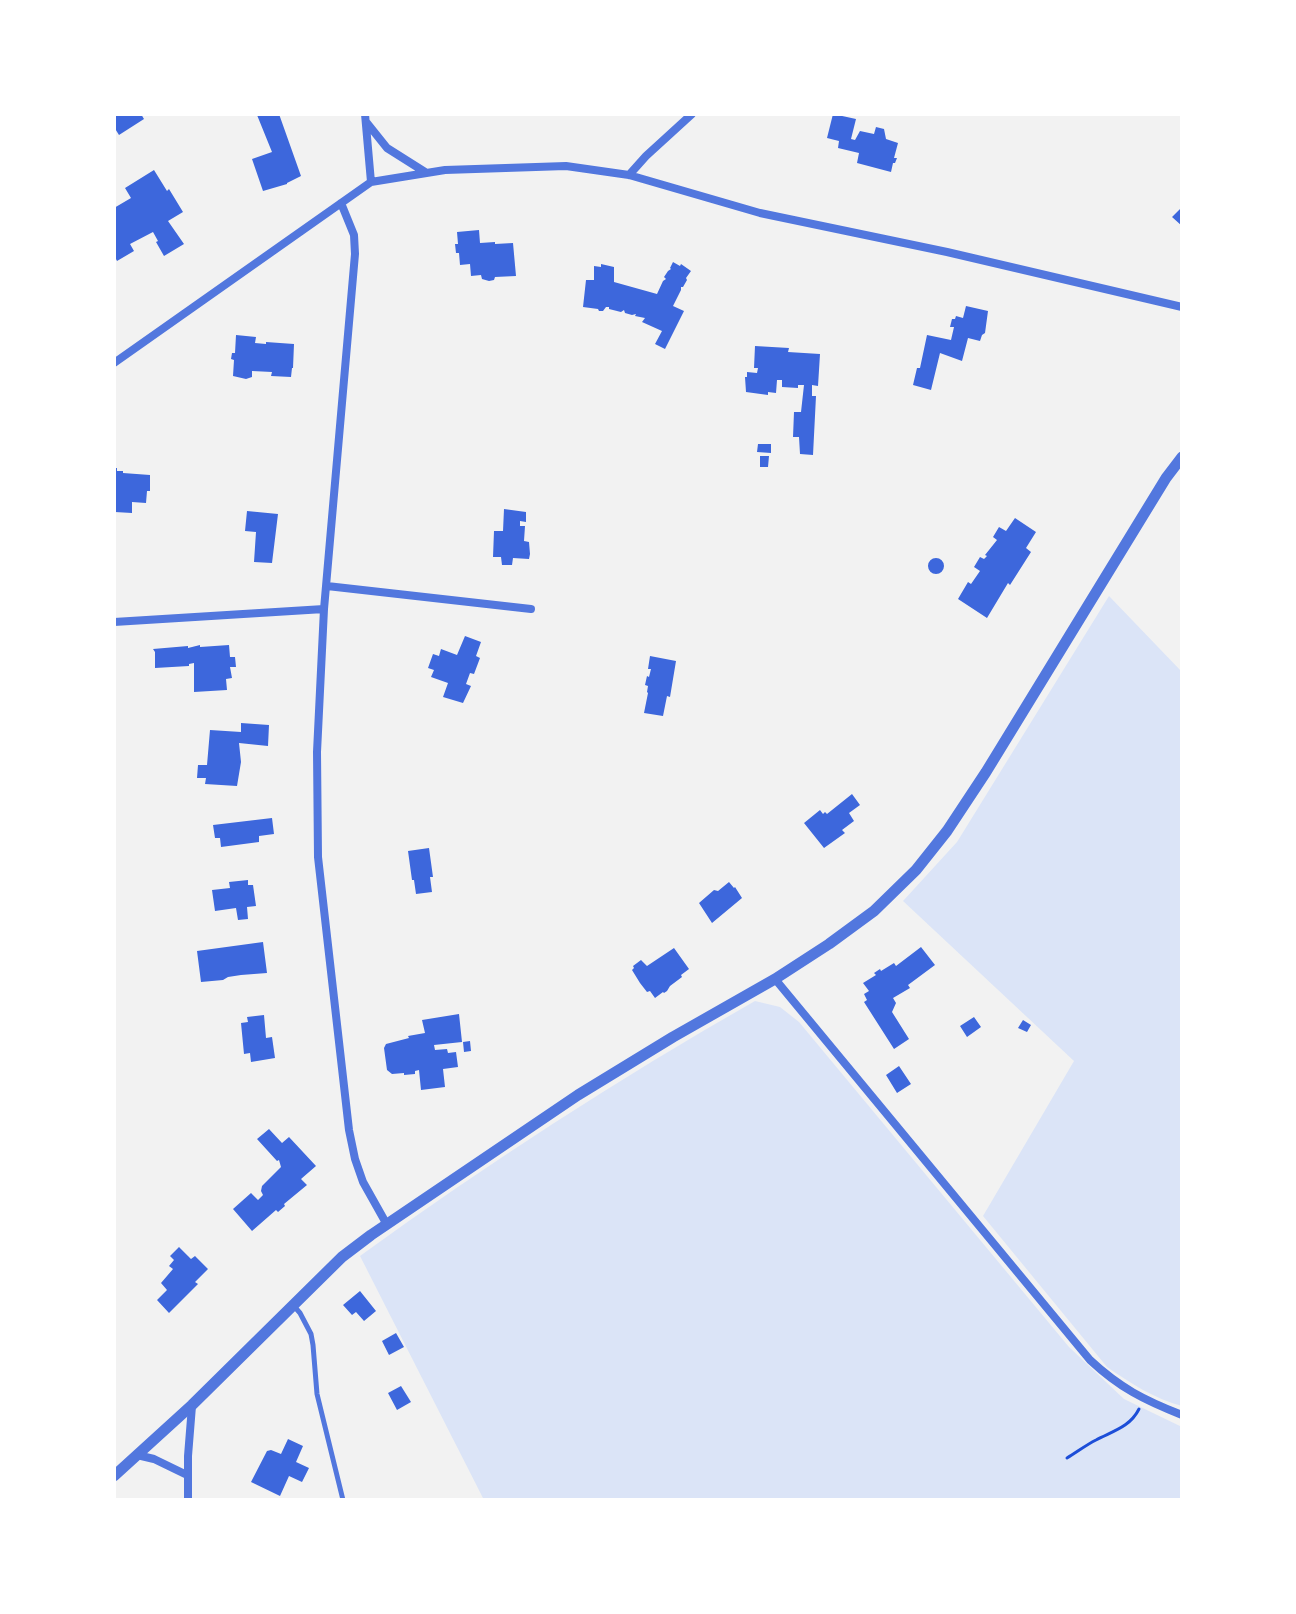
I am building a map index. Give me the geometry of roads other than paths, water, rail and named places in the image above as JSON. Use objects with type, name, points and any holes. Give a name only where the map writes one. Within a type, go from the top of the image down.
[{"type":"street","points":[[629,175],[692,114]]},
{"type":"street","points":[[366,119],[387,148],[425,172]]},
{"type":"street","points":[[366,119],[371,182]]},
{"type":"street","points":[[114,363],[371,182],[425,172],[497,168],[566,166],[629,175],[760,213],[947,252],[1182,307]]},
{"type":"street","points":[[341,203],[354,235],[355,254],[324,609],[317,782],[318,857],[355,1159],[363,1182],[386,1223]]},
{"type":"street","points":[[114,1476],[192,1405],[342,1257],[386,1223],[578,1095],[775,979],[874,911],[932,851],[986,772],[1166,478],[1182,457]]},
{"type":"street","points":[[327,586],[531,609]]},
{"type":"street","points":[[114,622],[324,609]]},
{"type":"street","points":[[775,979],[1090,1360],[1128,1391],[1182,1415]]},
{"type":"street","points":[[188,1500],[192,1405]]},
{"type":"street","points":[[137,1455],[154,1459],[187,1475]]},
{"type":"lane","points":[[293,1304],[311,1334],[317,1394],[343,1500]]}]
